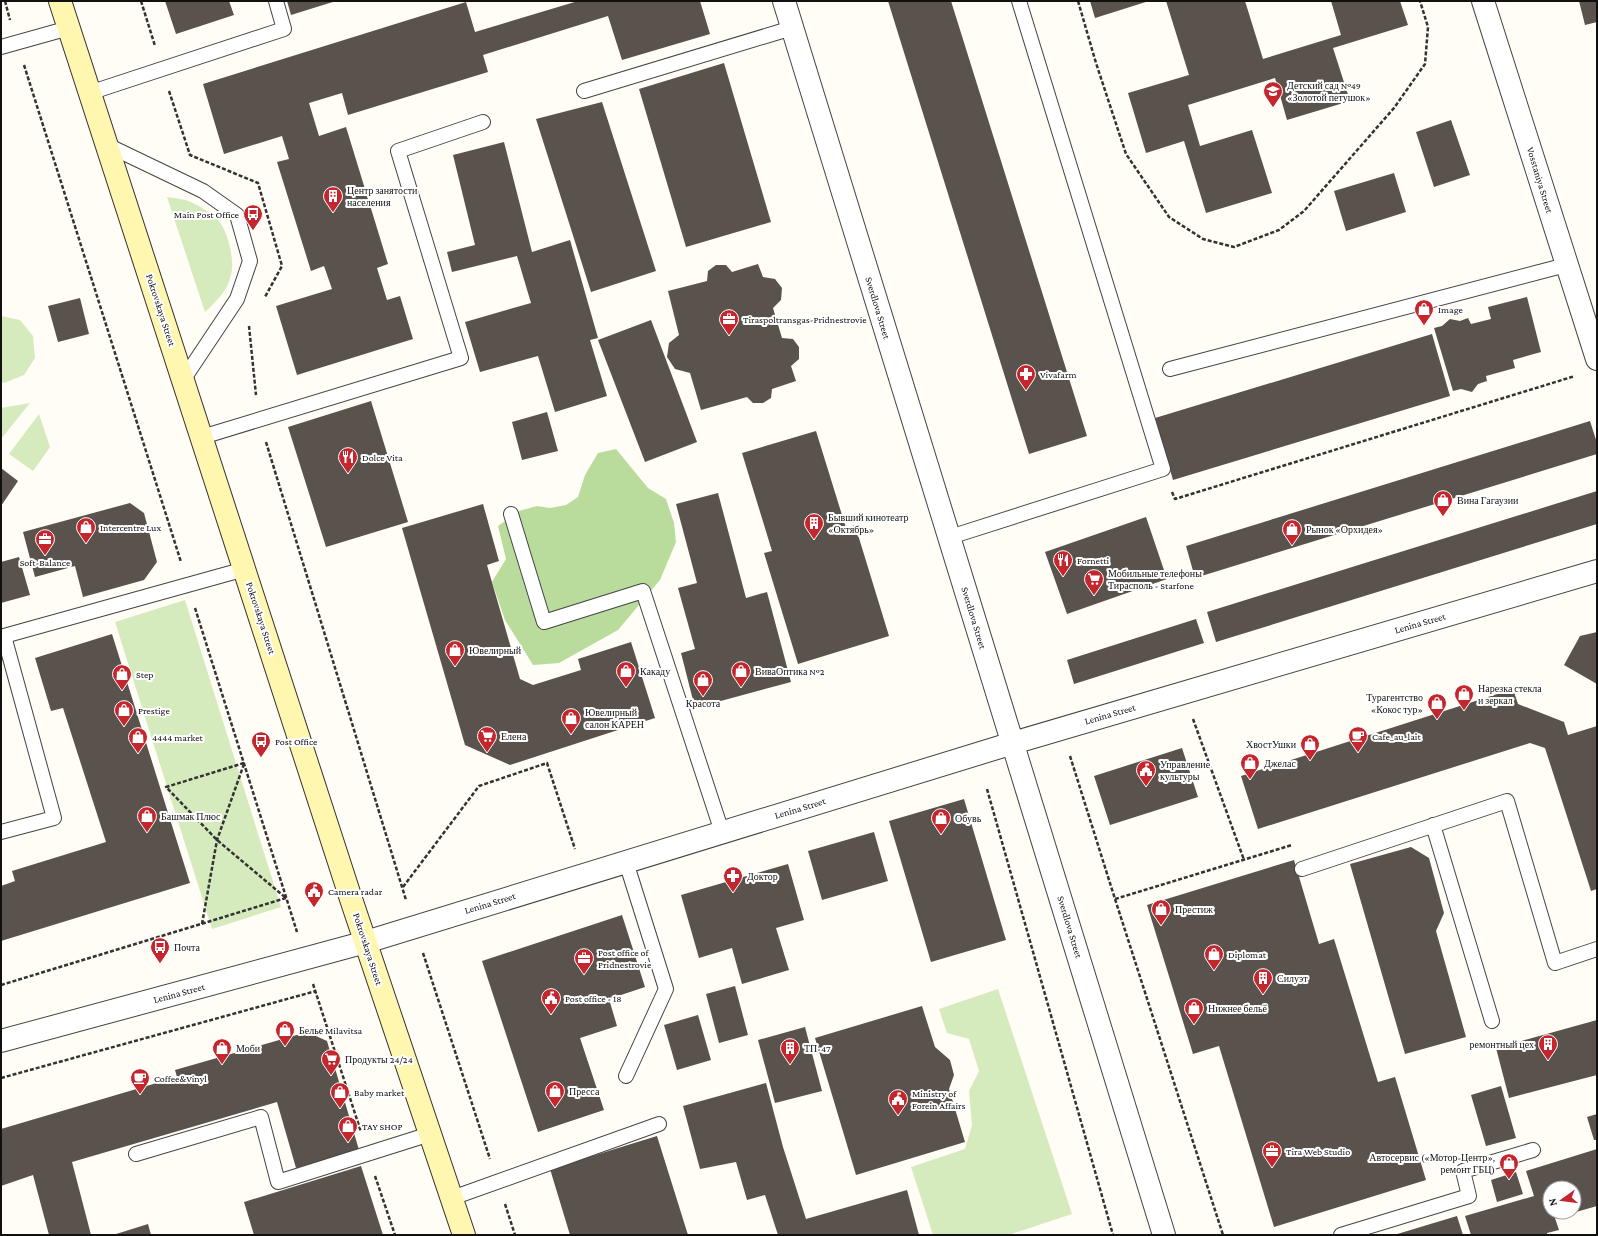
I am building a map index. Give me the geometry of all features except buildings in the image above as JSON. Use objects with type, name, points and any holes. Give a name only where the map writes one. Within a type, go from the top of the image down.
[{"type":"main road","name":"Pokrovskaya Street","points":[[60,1],[366,942],[464,1235]]},
{"type":"street","name":"Sverdlova Street","points":[[784,1],[1164,1235]]},
{"type":"street","name":"Vosstaniya Street","points":[[1484,1],[1566,265],[1597,359]]},
{"type":"street","name":"Lenina Street","points":[[1,1041],[366,942],[1013,742],[1597,571]]},
{"type":"lane","points":[[89,93],[284,30],[276,1]]},
{"type":"lane","points":[[950,537],[1163,469],[1019,1]]},
{"type":"lane","points":[[1,47],[69,28]]},
{"type":"lane","points":[[584,91],[792,28]]},
{"type":"lane","points":[[202,436],[461,358],[398,151],[483,122]]},
{"type":"lane","points":[[107,145],[203,191],[237,215],[250,261],[237,300],[183,380]]},
{"type":"lane","points":[[1170,369],[1566,265]]},
{"type":"lane","points":[[511,514],[544,622],[643,592],[722,832]]},
{"type":"lane","points":[[1,832],[54,818],[4,636],[245,569]]},
{"type":"lane","points":[[1302,869],[1507,801],[1555,963],[1597,949]]},
{"type":"lane","points":[[1433,825],[1492,1021]]},
{"type":"lane","points":[[626,862],[666,989],[626,1076]]},
{"type":"lane","points":[[136,1154],[261,1117],[278,1182],[430,1134]]},
{"type":"lane","points":[[452,1198],[659,1124]]},
{"type":"lane","points":[[1341,1235],[1469,1196],[1462,1171],[1533,1150]]},
{"type":"path","points":[[5,1],[286,898],[395,1235]]},
{"type":"path","points":[[141,1],[190,155],[258,183],[282,266],[264,298]]},
{"type":"path","points":[[1078,1],[1096,64],[1126,154],[1170,217],[1203,239],[1234,247],[1279,230],[1304,211],[1394,108],[1425,64],[1428,28],[1420,1]]},
{"type":"path","points":[[249,325],[259,419],[414,927],[515,1235]]},
{"type":"path","points":[[1163,469],[1175,499],[1578,376]]},
{"type":"path","points":[[1193,719],[1244,860]]},
{"type":"path","points":[[1070,753],[1115,899],[1223,1235]]},
{"type":"path","points":[[202,924],[217,840],[244,763]]},
{"type":"path","points":[[244,763],[166,787],[217,840],[286,898]]},
{"type":"path","points":[[403,888],[479,786],[547,763],[583,875]]},
{"type":"path","points":[[987,789],[1113,1235]]},
{"type":"path","points":[[1115,899],[1297,844]]},
{"type":"path","points":[[1,985],[286,898]]},
{"type":"path","points":[[1,1078],[316,991]]},
{"type":"green space","points":[[167,197],[188,201],[205,210],[217,219],[224,230],[230,246],[232,269],[227,286],[221,295],[205,312]]},
{"type":"green space","points":[[1,316],[20,320],[33,336],[35,358],[24,375],[4,383],[1,382]]},
{"type":"green space","points":[[30,403],[1,439],[1,408]]},
{"type":"green space","points":[[39,414],[50,447],[33,471],[9,454]]},
{"type":"green space","points":[[616,449],[648,488],[666,499],[674,523],[676,542],[660,580],[618,630],[559,663],[533,665],[505,620],[492,582],[506,559],[498,526],[519,511],[537,506],[550,508],[566,505],[578,497],[585,475],[598,453]]},
{"type":"green space","points":[[185,600],[281,907],[212,929],[115,622]]},
{"type":"green space","points":[[998,989],[1072,1214],[1008,1235],[933,1235],[911,1167],[965,1149],[972,1125],[969,1091],[979,1071],[969,1039],[947,1033],[939,1009]]},
{"type":"place","name":"Детский сад №49 «Золотой петушок»","points":[[1273,108]]},
{"type":"place","name":"Центр занятости населения","points":[[333,213]]},
{"type":"place","name":"Main Post Office","points":[[253,231]]},
{"type":"place","name":"Image","points":[[1424,326]]},
{"type":"place","name":"Tiraspoltransgas-Pridnestrovie","points":[[729,336]]},
{"type":"place","name":"Vivafarm","points":[[1026,391]]},
{"type":"place","name":"Dolce Vita","points":[[348,474]]},
{"type":"place","name":"Вина Гагаузии","points":[[1443,517]]},
{"type":"place","name":"Бывший кинотеатр «Октябрь»","points":[[814,540]]},
{"type":"place","name":"Intercentre Lux","points":[[86,544]]},
{"type":"place","name":"Рынок «Орхидея»","points":[[1292,546]]},
{"type":"place","name":"Soft-Balance","points":[[45,556]]},
{"type":"place","name":"Fornetti","points":[[1063,577]]},
{"type":"place","name":"Мобильные телефоны Тирасполь - Starfone","points":[[1094,596]]},
{"type":"place","name":"Ювелирный","points":[[455,667]]},
{"type":"place","name":"Какаду","points":[[626,688]]},
{"type":"place","name":"ВиваОптика №2","points":[[741,688]]},
{"type":"place","name":"Step","points":[[122,691]]},
{"type":"place","name":"Красота","points":[[703,697]]},
{"type":"place","name":"Нарезка стекла и зеркал","points":[[1464,711]]},
{"type":"place","name":"Турагентство «Кокос тур»","points":[[1437,720]]},
{"type":"place","name":"Prestige","points":[[124,727]]},
{"type":"place","name":"Ювелирный салон КАРЕН","points":[[571,735]]},
{"type":"place","name":"Елена","points":[[487,753]]},
{"type":"place","name":"Cafe_au_lait","points":[[1358,753]]},
{"type":"place","name":"4444 market","points":[[138,754]]},
{"type":"place","name":"Post Office","points":[[261,758]]},
{"type":"place","name":"ХвостУшки","points":[[1310,761]]},
{"type":"place","name":"Джелас","points":[[1250,780]]},
{"type":"place","name":"Управление культуры","points":[[1146,787]]},
{"type":"place","name":"Башмак Плюс","points":[[147,833]]},
{"type":"place","name":"Обувь","points":[[941,835]]},
{"type":"place","name":"Доктор","points":[[733,893]]},
{"type":"place","name":"Camera radar","points":[[314,908]]},
{"type":"place","name":"Престиж","points":[[1161,926]]},
{"type":"place","name":"Почта","points":[[160,964]]},
{"type":"place","name":"Diplomat","points":[[1214,971]]},
{"type":"place","name":"Post office of Pridnestrovie","points":[[584,975]]},
{"type":"place","name":"Силуэт","points":[[1263,995]]},
{"type":"place","name":"Post office - 18","points":[[551,1015]]},
{"type":"place","name":"Нижнее бельё","points":[[1194,1025]]},
{"type":"place","name":"Белье Milavitsa","points":[[285,1047]]},
{"type":"place","name":"ремонтный цех","points":[[1548,1061]]},
{"type":"place","name":"Моби","points":[[222,1065]]},
{"type":"place","name":"ТП-47","points":[[790,1065]]},
{"type":"place","name":"Продукты 24/24","points":[[331,1076]]},
{"type":"place","name":"Coffee&Vinyl","points":[[140,1095]]},
{"type":"place","name":"Пресса","points":[[555,1108]]},
{"type":"place","name":"Baby market","points":[[340,1109]]},
{"type":"place","name":"Ministry of Forein Affairs","points":[[898,1116]]},
{"type":"place","name":"TAY SHOP","points":[[348,1143]]},
{"type":"place","name":"Tira Web Studio","points":[[1272,1168]]},
{"type":"place","name":"Автосервис («Мотор-Центр», ремонт ГБЦ)","points":[[1509,1180]]}]
